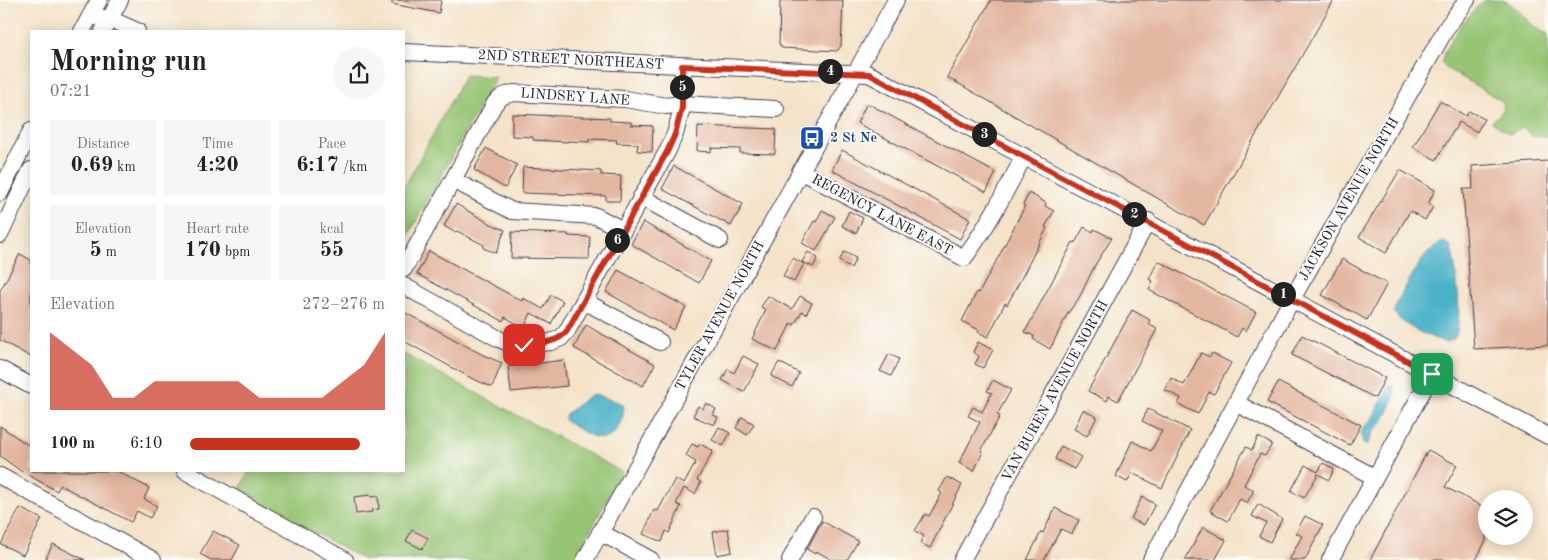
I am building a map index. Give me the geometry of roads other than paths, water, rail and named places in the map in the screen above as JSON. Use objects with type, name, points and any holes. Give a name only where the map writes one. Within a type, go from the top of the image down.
[{"type":"street","points":[[99,0],[86,24],[129,30]]},
{"type":"street","points":[[104,27],[120,0]]},
{"type":"street","name":"TYLER AVENUE NORTH","points":[[585,560],[896,0]]},
{"type":"street","name":"JACKSON AVENUE NORTH","points":[[1151,560],[1292,299],[1447,27],[1467,0]]},
{"type":"street","name":"2ND STREET NORTHEAST","points":[[405,52],[869,74],[1148,221],[1548,436]]},
{"type":"street","points":[[405,287],[513,345],[551,342],[561,338],[584,301],[675,134],[682,104],[682,66]]},
{"type":"street","name":"LINDSEY LANE","points":[[453,180],[496,103],[503,96],[513,93],[625,98],[666,106],[682,104],[776,109]]},
{"type":"street","points":[[0,193],[30,133]]},
{"type":"street","name":"REGENCY LANE EAST","points":[[800,172],[964,258],[994,213],[1024,156]]},
{"type":"street","points":[[0,235],[30,172]]},
{"type":"street","points":[[405,267],[453,180],[512,211],[596,216],[623,230]]},
{"type":"street","points":[[641,197],[720,240]]},
{"type":"street","name":"VAN BUREN AVENUE NORTH","points":[[962,560],[1148,221]]},
{"type":"street","points":[[584,301],[660,342]]},
{"type":"street","points":[[0,369],[30,385]]},
{"type":"street","points":[[1330,560],[1432,374]]},
{"type":"street","points":[[1236,403],[1374,477]]},
{"type":"street","points":[[187,472],[346,560]]},
{"type":"street","points":[[0,476],[153,560]]},
{"type":"street","points":[[790,560],[813,517]]},
{"type":"street","points":[[600,532],[651,560]]},
{"type":"water","points":[[1444,242],[1450,245],[1452,253],[1457,278],[1459,307],[1457,331],[1454,339],[1446,342],[1409,326],[1397,317],[1394,312],[1397,302],[1423,259],[1437,245]]},
{"type":"water","points":[[1391,386],[1394,387],[1395,391],[1389,409],[1367,445],[1363,444],[1361,433],[1372,419]]},
{"type":"water","points":[[590,395],[597,395],[623,404],[624,411],[621,420],[615,432],[609,437],[603,439],[596,438],[566,422],[564,419],[566,414]]},
{"type":"place","name":"2 St Ne","points":[[812,138]]}]
